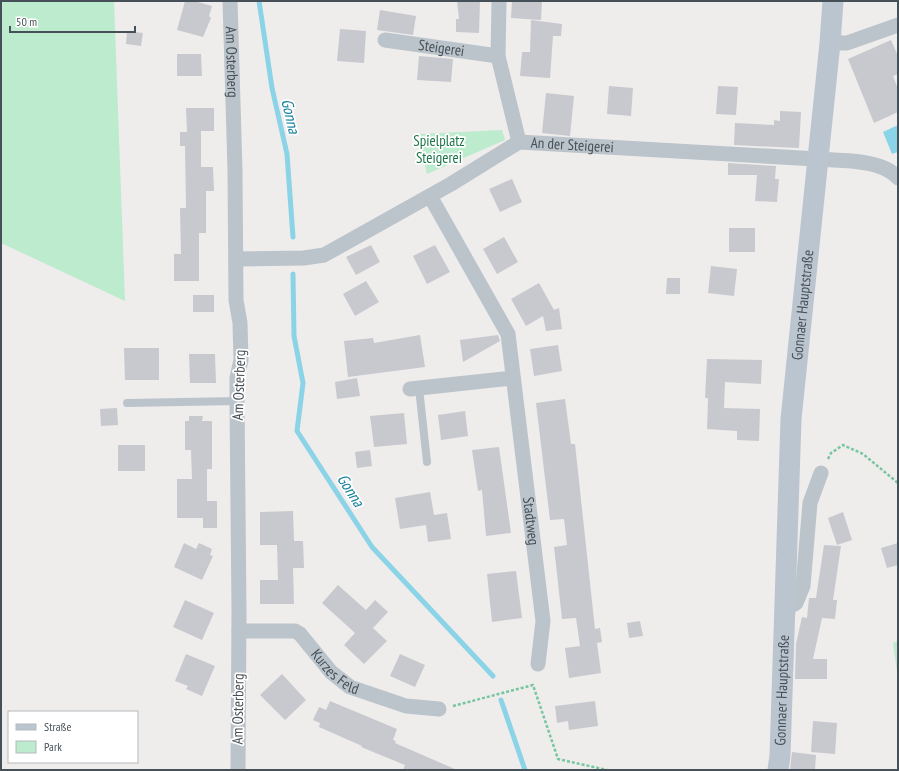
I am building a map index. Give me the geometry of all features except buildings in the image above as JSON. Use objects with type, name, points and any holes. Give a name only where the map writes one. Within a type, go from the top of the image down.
[{"type":"main road","name":"Gonnaer Hauptstraße","points":[[778,770],[791,419],[830,43],[833,1]]},
{"type":"street","name":"Am Osterberg","points":[[230,1],[236,300],[240,318],[241,360],[237,378],[239,631],[238,770]]},
{"type":"street","points":[[499,1],[498,56],[519,142]]},
{"type":"street","points":[[830,43],[847,43],[898,25]]},
{"type":"street","name":"Steigerei","points":[[385,40],[498,56]]},
{"type":"street","name":"An der Steigerei","points":[[236,259],[304,258],[324,255],[430,196],[519,142],[818,158],[871,163],[888,170],[898,178]]},
{"type":"street","name":"Stadtweg","points":[[430,196],[508,334],[543,621],[538,664]]},
{"type":"street","points":[[414,388],[513,378]]},
{"type":"street","points":[[784,610],[796,603],[803,586],[810,503],[821,473]]},
{"type":"street","name":"Kurzes Feld","points":[[239,631],[295,631],[300,634],[331,672],[350,687],[406,706],[439,709]]},
{"type":"lane","points":[[414,388],[427,462]]},
{"type":"lane","points":[[127,403],[237,401]]},
{"type":"path","points":[[821,473],[831,453],[843,444],[863,454],[898,483]]},
{"type":"path","points":[[439,709],[466,704],[534,685],[558,759],[607,770]]},
{"type":"green space","points":[[1,1],[114,1],[125,301],[1,243]]},
{"type":"green space","name":"Spielplatz Steigerei","points":[[502,130],[505,140],[427,174],[418,134]]},
{"type":"green space","points":[[898,641],[898,679],[893,643]]},
{"type":"water","points":[[898,125],[898,152],[892,154],[883,132]]},
{"type":"waterway","name":"Gonna","points":[[259,1],[272,88],[287,154],[293,237]]},
{"type":"waterway","name":"Gonna","points":[[293,274],[294,336],[303,383],[297,431],[372,547],[493,676]]},
{"type":"waterway","name":"Gonna","points":[[501,700],[525,770]]}]
